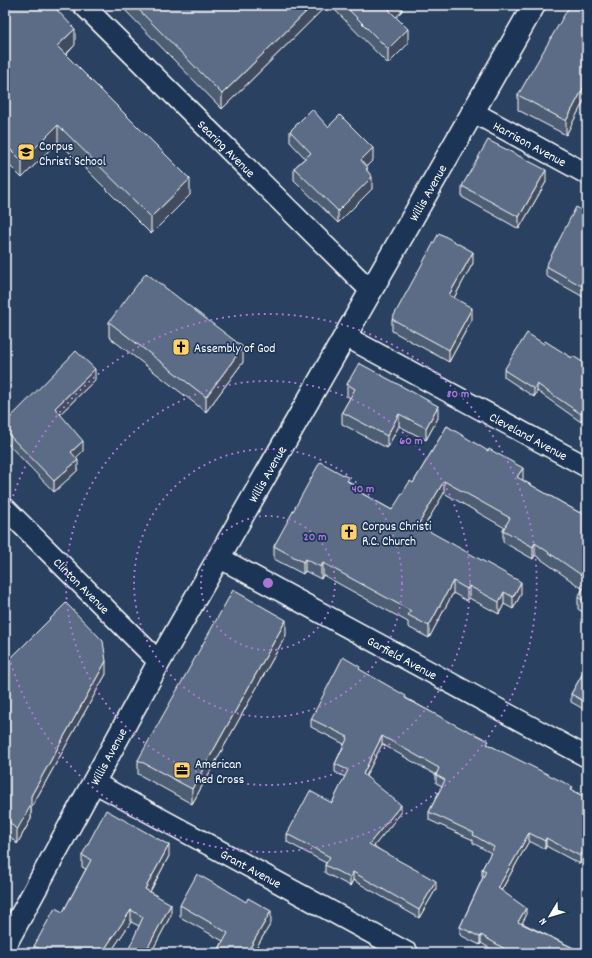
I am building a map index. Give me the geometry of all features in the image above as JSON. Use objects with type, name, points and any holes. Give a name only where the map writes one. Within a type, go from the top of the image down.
[{"type":"main road","name":"Willis Avenue","points":[[5,945],[158,662],[534,5]]},
{"type":"street","name":"Searing Avenue","points":[[83,5],[370,291]]},
{"type":"street","name":"Harrison Avenue","points":[[473,112],[587,174]]},
{"type":"street","name":"Cleveland Avenue","points":[[345,336],[587,467]]},
{"type":"street","name":"Clinton Avenue","points":[[5,508],[158,662]]},
{"type":"street","name":"Garfield Avenue","points":[[218,558],[587,757]]},
{"type":"street","name":"Grant Avenue","points":[[93,782],[408,953]]},
{"type":"building","points":[[5,5],[52,5],[75,29],[57,46],[190,179],[151,217],[58,125],[22,161],[5,144]]},
{"type":"building","points":[[134,5],[313,5],[222,94]]},
{"type":"building","points":[[344,5],[394,5],[389,10],[408,29],[388,49]]},
{"type":"building","points":[[570,5],[587,5],[587,81],[566,121],[518,95]]},
{"type":"building","points":[[312,109],[328,127],[340,115],[373,148],[361,160],[368,168],[366,169],[372,177],[338,211],[294,168],[311,153],[290,131]]},
{"type":"building","points":[[488,140],[546,170],[519,217],[462,186]]},
{"type":"building","points":[[576,207],[587,213],[587,289],[546,266]]},
{"type":"building","points":[[439,233],[473,252],[449,295],[472,308],[449,350],[392,319]]},
{"type":"building","points":[[146,273],[243,347],[206,397],[109,322]]},
{"type":"building","points":[[527,333],[544,344],[545,341],[572,358],[573,356],[587,365],[587,412],[584,409],[581,414],[537,384],[534,389],[504,370]]},
{"type":"building","points":[[76,351],[95,369],[55,408],[83,441],[71,452],[78,460],[54,481],[5,431],[5,423]]},
{"type":"building","points":[[359,363],[438,406],[426,428],[399,414],[387,436],[342,412],[355,389],[347,384]]},
{"type":"building","points":[[447,426],[488,451],[489,449],[523,468],[517,477],[580,513],[581,511],[587,516],[587,579],[535,543],[533,547],[503,530],[510,518],[444,481],[418,525],[521,582],[513,597],[504,592],[499,602],[469,586],[467,589],[453,581],[429,626],[408,615],[411,611],[323,563],[321,567],[305,559],[303,562],[274,546],[320,462],[349,478],[347,481],[363,489],[361,493],[392,510],[410,481],[413,483]]},
{"type":"building","points":[[587,582],[587,603],[578,597]]},
{"type":"building","points":[[233,590],[286,620],[192,789],[138,760]]},
{"type":"building","points":[[66,603],[103,641],[106,661],[31,796],[31,805],[17,830],[5,817],[5,664]]},
{"type":"building","points":[[343,657],[360,667],[359,669],[406,696],[405,698],[489,741],[487,744],[573,787],[571,790],[587,798],[587,856],[581,853],[580,856],[546,838],[545,841],[529,833],[498,888],[526,908],[518,922],[584,953],[512,953],[481,935],[480,937],[460,927],[486,871],[482,869],[494,847],[473,835],[474,833],[429,812],[445,780],[436,775],[439,768],[382,736],[363,774],[401,805],[369,844],[436,881],[419,910],[353,872],[350,878],[325,865],[330,857],[287,834],[310,791],[332,803],[348,770],[335,764],[348,737],[311,719]]},
{"type":"building","points":[[587,666],[587,703],[571,694]]},
{"type":"building","points":[[106,810],[169,845],[145,889],[171,904],[147,949],[152,953],[127,953],[143,917],[131,910],[102,953],[48,953],[34,946],[55,908],[63,912],[91,860],[82,855]]},
{"type":"building","points":[[5,841],[8,843],[5,849]]},
{"type":"building","points":[[197,874],[246,902],[248,898],[271,911],[247,953],[217,953],[228,933],[180,905]]},
{"type":"place","name":"Corpus Christi School","points":[[26,152]]},
{"type":"place","name":"Assembly of God","points":[[181,347]]},
{"type":"place","name":"Corpus Christi R.C. Church","points":[[349,532]]},
{"type":"place","name":"American Red Cross","points":[[182,770]]}]
